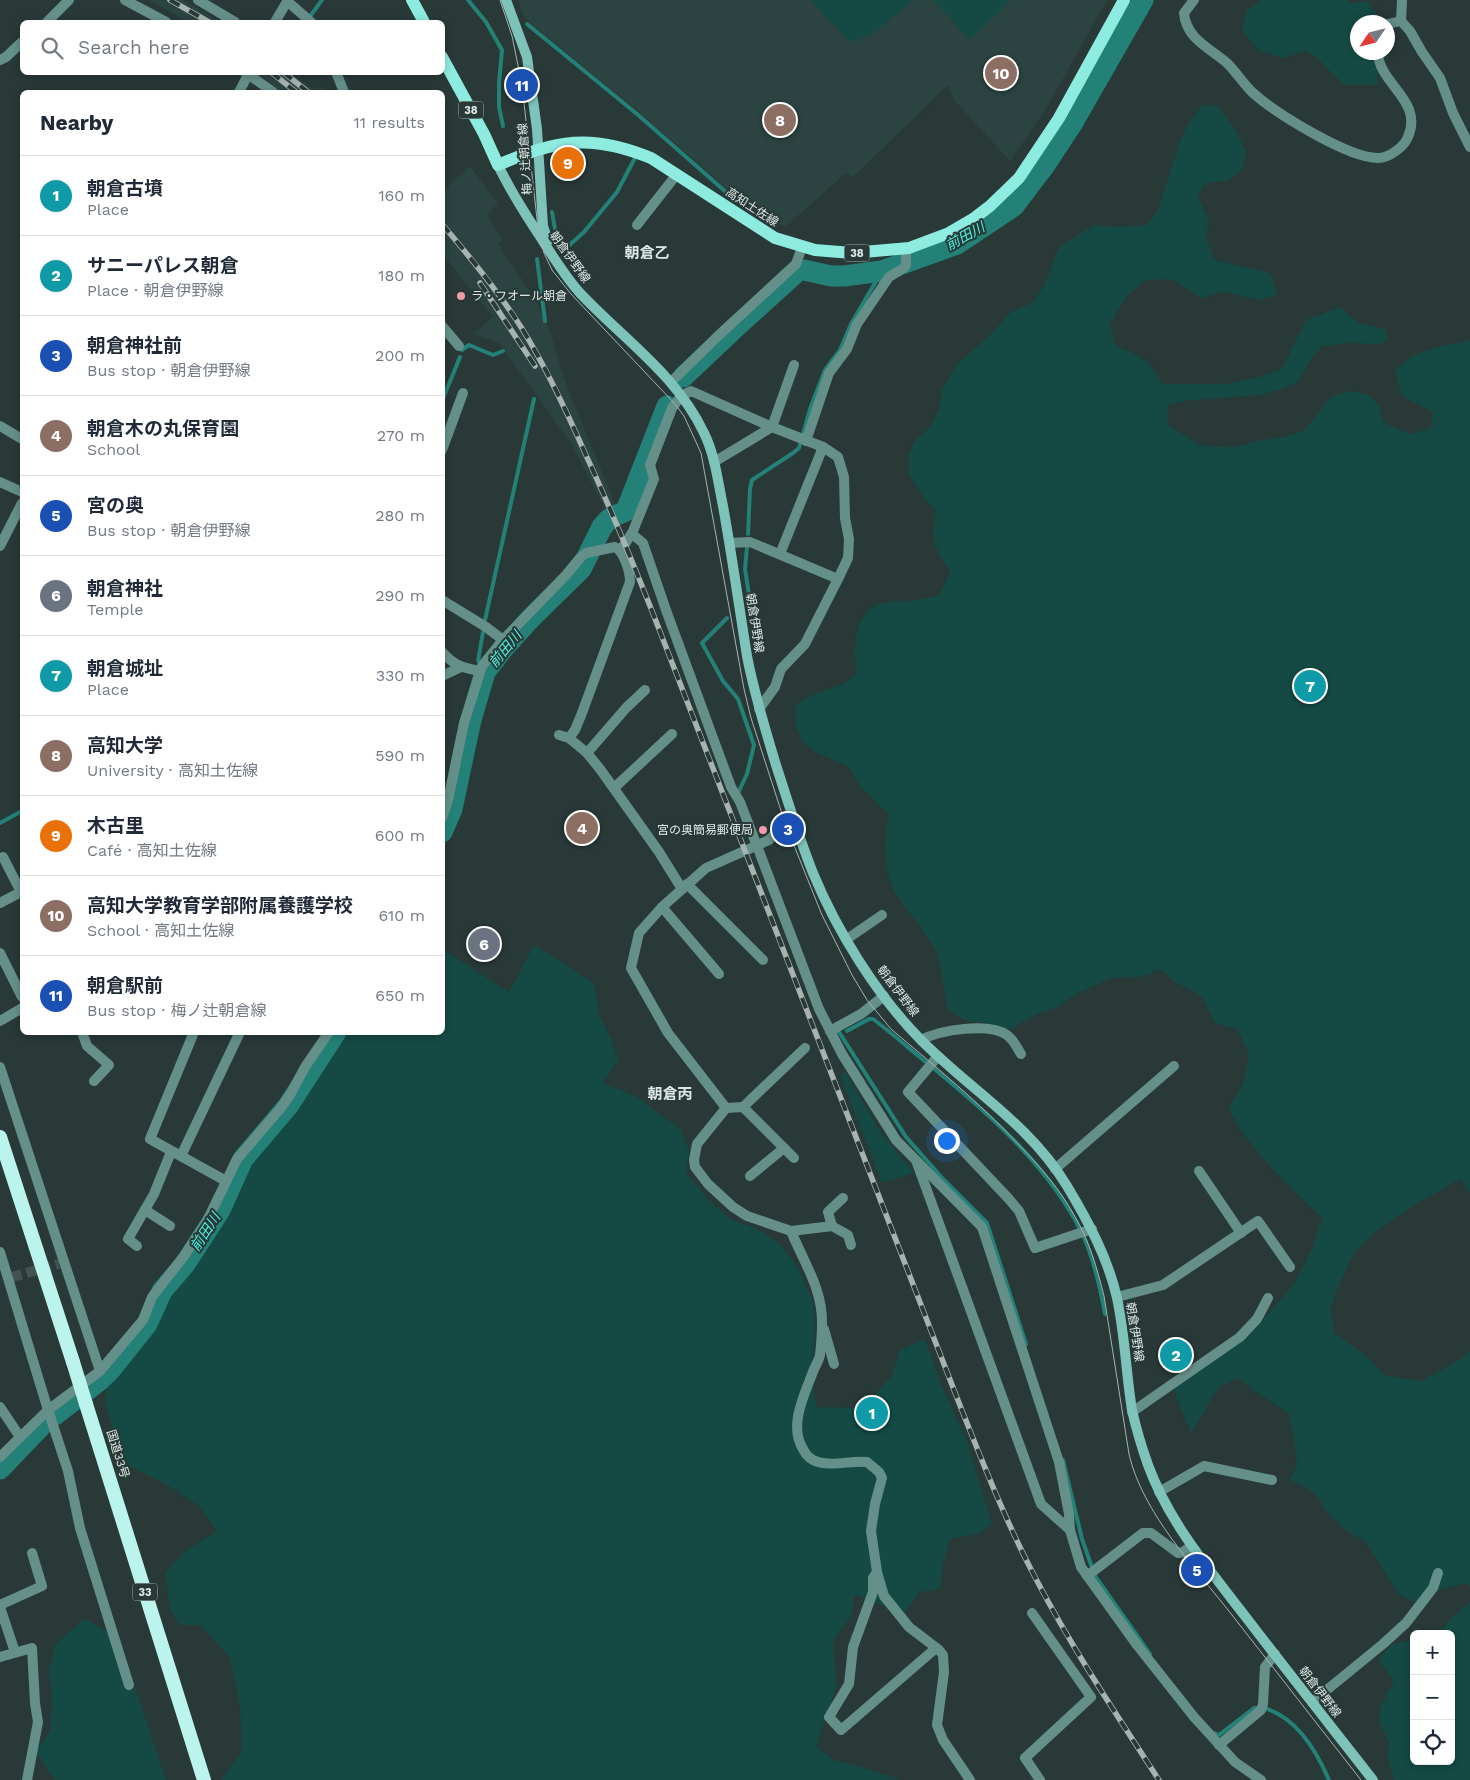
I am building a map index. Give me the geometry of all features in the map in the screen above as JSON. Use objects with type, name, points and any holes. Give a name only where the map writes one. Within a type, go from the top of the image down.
[{"type":"highway","name":"国道33号","points":[[0,1137],[204,1780]]},
{"type":"main road","points":[[412,0],[423,20]]},
{"type":"main road","name":"梅ノ辻朝倉線","points":[[506,0],[527,56],[537,129],[543,226],[553,258]]},
{"type":"main road","name":"高知土佐線","points":[[498,165],[537,149],[578,142],[605,143],[629,149],[651,158],[775,238],[815,250],[906,257],[973,219],[990,206],[1019,178],[1059,118],[1124,0]]},
{"type":"main road","name":"38","points":[[445,62],[484,134],[498,165]]},
{"type":"main road","name":"朝倉伊野線","points":[[498,165],[510,189],[553,258],[578,290],[671,382],[706,434],[714,462],[730,542],[748,663],[759,709],[792,816],[815,877],[847,939],[884,996],[921,1040],[1021,1128],[1062,1179],[1092,1229],[1106,1262],[1117,1297],[1132,1412],[1159,1492],[1191,1546],[1373,1780]]},
{"type":"street","points":[[49,20],[69,0]]},
{"type":"street","points":[[125,0],[162,20]]},
{"type":"street","points":[[198,0],[232,20]]},
{"type":"street","points":[[276,20],[288,0],[309,20]]},
{"type":"street","points":[[1194,0],[1184,14],[1184,21],[1189,30],[1200,43],[1227,63],[1252,91],[1274,109],[1324,138],[1362,156],[1381,158],[1396,152],[1408,139],[1412,123],[1406,100],[1384,72],[1380,60]]},
{"type":"street","points":[[1402,0],[1401,21],[1410,31],[1440,78],[1453,114],[1470,147]]},
{"type":"street","points":[[1395,22],[1401,21]]},
{"type":"street","points":[[0,60],[20,44]]},
{"type":"street","points":[[240,90],[246,75]]},
{"type":"street","points":[[247,75],[269,90]]},
{"type":"street","points":[[337,75],[343,90]]},
{"type":"street","points":[[637,224],[677,174]]},
{"type":"street","points":[[671,382],[796,264],[802,247]]},
{"type":"street","points":[[806,441],[828,373],[847,349],[857,324],[888,277],[904,268],[906,257]]},
{"type":"street","points":[[445,330],[459,346]]},
{"type":"street","points":[[714,462],[772,427],[794,365]]},
{"type":"street","points":[[620,550],[632,534],[654,479],[650,465],[672,408],[681,396],[691,391],[822,447],[838,457],[844,477],[845,518],[849,539],[848,558],[805,644],[781,669],[775,687],[759,709]]},
{"type":"street","points":[[445,442],[463,393]]},
{"type":"street","points":[[0,426],[20,438]]},
{"type":"street","points":[[780,554],[822,447]]},
{"type":"street","points":[[0,482],[20,491]]},
{"type":"street","points":[[0,546],[20,511]]},
{"type":"street","points":[[632,534],[643,543],[731,786],[740,802],[754,847],[830,1032],[896,1140],[937,1179],[982,1227],[1059,1462],[1069,1514],[1070,1530],[1082,1567],[1165,1682],[1235,1762],[1261,1780]]},
{"type":"street","points":[[730,542],[750,542],[838,579]]},
{"type":"street","points":[[445,809],[464,724],[479,671],[502,640],[589,553],[615,547],[620,550],[630,574],[630,582],[575,730],[564,736],[587,753],[684,887],[763,960]]},
{"type":"street","points":[[445,602],[486,627],[502,640]]},
{"type":"street","points":[[445,655],[452,663],[479,671]]},
{"type":"street","points":[[445,675],[461,667]]},
{"type":"street","points":[[587,753],[626,708],[645,690]]},
{"type":"street","points":[[614,788],[672,734]]},
{"type":"street","points":[[726,1108],[668,1033],[631,968],[639,933],[662,907],[706,868],[769,840],[792,816]]},
{"type":"street","points":[[3,857],[20,890]]},
{"type":"street","points":[[0,903],[20,893]]},
{"type":"street","points":[[662,907],[719,974]]},
{"type":"street","points":[[847,939],[882,916]]},
{"type":"street","points":[[0,953],[20,993]]},
{"type":"street","points":[[830,1032],[861,1014],[884,996]]},
{"type":"street","points":[[0,1021],[20,1009]]},
{"type":"street","points":[[921,1040],[932,1034],[955,1030],[998,1030],[1008,1036],[1021,1054]]},
{"type":"street","points":[[83,1035],[88,1046],[109,1064],[94,1081]]},
{"type":"street","points":[[193,1035],[150,1139],[226,1181]]},
{"type":"street","points":[[181,1156],[239,1035]]},
{"type":"street","points":[[0,1457],[48,1410],[100,1371],[143,1320],[152,1297],[184,1256],[207,1221],[241,1152],[283,1105],[327,1035]]},
{"type":"street","points":[[804,1048],[743,1107],[726,1108],[697,1144],[694,1160],[695,1167],[708,1184],[733,1207],[747,1216],[791,1231],[832,1226],[848,1235],[851,1245]]},
{"type":"street","points":[[938,1056],[908,1092],[1014,1204],[1035,1248],[1092,1229]]},
{"type":"street","points":[[1055,1169],[1174,1066]]},
{"type":"street","points":[[0,1068],[62,1263],[100,1371]]},
{"type":"street","points":[[743,1107],[794,1158]]},
{"type":"street","points":[[750,1176],[784,1148]]},
{"type":"street","points":[[137,1246],[128,1240],[154,1194],[171,1152]]},
{"type":"street","points":[[917,1162],[1041,1504],[1070,1530]]},
{"type":"street","points":[[1199,1171],[1241,1233]]},
{"type":"street","points":[[832,1226],[828,1212],[844,1198]]},
{"type":"street","points":[[145,1210],[170,1226]]},
{"type":"street","points":[[1117,1297],[1162,1285],[1258,1221],[1290,1267]]},
{"type":"street","points":[[791,1231],[801,1257],[819,1292],[822,1324],[820,1355],[797,1417],[796,1431],[798,1442],[805,1453],[813,1460],[825,1463],[867,1462],[879,1472],[882,1478],[874,1504],[871,1531],[877,1572],[884,1596],[899,1617],[943,1655],[944,1672],[937,1725],[943,1740],[970,1780]]},
{"type":"street","points":[[0,1252],[6,1277],[68,1471],[80,1528],[129,1685]]},
{"type":"street","points":[[1132,1412],[1240,1337],[1257,1320],[1268,1298]]},
{"type":"street","points":[[822,1324],[834,1364]]},
{"type":"street","points":[[0,1407],[20,1437]]},
{"type":"street","points":[[1159,1492],[1204,1466],[1272,1480]]},
{"type":"street","points":[[1087,1576],[1143,1533],[1151,1533],[1178,1553],[1191,1546]]},
{"type":"street","points":[[15,1652],[0,1606],[42,1586],[32,1552]]},
{"type":"street","points":[[877,1572],[873,1578],[873,1592],[853,1647],[849,1684],[830,1717],[840,1730],[936,1648]]},
{"type":"street","points":[[1312,1702],[1406,1623],[1433,1588],[1438,1574]]},
{"type":"street","points":[[1032,1613],[1091,1696],[1025,1758],[1040,1780]]},
{"type":"street","points":[[0,1657],[32,1648],[38,1722],[28,1780]]},
{"type":"street","points":[[1219,1745],[1261,1710],[1263,1704],[1264,1667],[1275,1654]]},
{"type":"shaded area","points":[[149,0],[183,0],[218,20],[184,20]]},
{"type":"shaded area","points":[[518,0],[1107,0],[1046,109],[1010,161],[954,100],[948,85],[853,177],[846,173],[785,227],[762,216],[733,194],[638,111],[525,19]]},
{"type":"shaded area","points":[[810,0],[914,0],[872,34],[851,42]]},
{"type":"shaded area","points":[[933,0],[1011,0],[970,40]]},
{"type":"shaded area","points":[[1262,0],[1347,0],[1349,3],[1367,1],[1376,15],[1350,15],[1350,60],[1376,60],[1378,85],[1344,85],[1317,58],[1306,51],[1283,58],[1258,50],[1242,30],[1247,11]]},
{"type":"shaded area","points":[[260,75],[293,75],[313,89],[320,87],[324,90],[279,90]]},
{"type":"shaded area","points":[[1202,105],[1218,106],[1236,130],[1246,151],[1242,170],[1227,181],[1205,183],[1198,197],[1209,220],[1206,237],[1215,260],[1270,273],[1278,294],[1259,300],[1224,292],[1201,298],[1171,279],[1146,280],[1125,298],[1110,325],[1115,346],[1133,353],[1149,363],[1163,384],[1226,384],[1259,377],[1282,369],[1306,320],[1340,307],[1358,323],[1385,329],[1388,340],[1378,345],[1350,342],[1322,347],[1313,356],[1298,382],[1261,395],[1190,400],[1168,405],[1168,425],[1200,445],[1218,447],[1241,446],[1259,440],[1284,437],[1303,431],[1329,398],[1348,391],[1370,395],[1378,405],[1384,423],[1411,434],[1431,428],[1433,412],[1401,396],[1395,370],[1412,356],[1433,348],[1470,340],[1470,1193],[1460,1179],[1413,1206],[1375,1232],[1354,1253],[1330,1309],[1335,1334],[1364,1354],[1386,1376],[1422,1381],[1461,1359],[1470,1350],[1470,1587],[1466,1583],[1442,1589],[1416,1602],[1398,1594],[1367,1543],[1345,1530],[1327,1512],[1315,1493],[1290,1480],[1297,1465],[1293,1431],[1288,1413],[1251,1389],[1238,1378],[1219,1387],[1191,1433],[1176,1397],[1174,1379],[1237,1344],[1255,1329],[1294,1284],[1313,1247],[1322,1218],[1258,1153],[1237,1124],[1229,1109],[1244,1081],[1249,1054],[1238,1030],[1215,1023],[1201,996],[1173,981],[1161,969],[1140,977],[1111,978],[1080,992],[1056,1008],[1037,1014],[1011,1029],[986,1023],[966,1021],[948,1009],[941,969],[933,946],[924,931],[900,901],[889,877],[885,850],[888,814],[859,785],[848,766],[816,753],[802,741],[796,725],[795,705],[812,695],[843,684],[856,674],[856,642],[861,621],[867,613],[875,606],[886,602],[913,601],[940,595],[950,571],[934,543],[933,530],[936,511],[923,497],[909,475],[909,454],[916,439],[929,428],[939,410],[942,390],[956,365],[990,335],[1011,312],[1032,303],[1044,286],[1059,247],[1094,225],[1118,227],[1147,225],[1158,210],[1179,144],[1187,126]]},
{"type":"shaded area","points":[[470,166],[498,203],[487,215],[503,240],[498,244],[535,299],[550,332],[565,381],[617,509],[607,513],[572,445],[499,343],[473,334],[493,317],[445,258],[445,189]]},
{"type":"shaded area","points":[[534,945],[594,983],[599,1014],[618,1060],[603,1083],[639,1098],[681,1129],[689,1152],[686,1173],[707,1198],[730,1219],[757,1229],[781,1245],[798,1268],[813,1301],[815,1327],[812,1373],[816,1407],[851,1408],[871,1399],[892,1375],[900,1350],[925,1339],[941,1384],[968,1444],[992,1524],[978,1534],[950,1539],[943,1563],[940,1589],[919,1592],[904,1614],[854,1594],[852,1614],[833,1642],[837,1686],[816,1746],[836,1761],[859,1766],[902,1780],[221,1780],[242,1751],[240,1706],[230,1657],[200,1625],[179,1625],[170,1608],[165,1572],[185,1551],[217,1531],[199,1506],[167,1485],[123,1463],[105,1402],[107,1385],[122,1366],[149,1324],[163,1295],[180,1279],[223,1215],[234,1186],[253,1157],[301,1090],[347,1035],[445,1035],[445,951],[509,992]]},
{"type":"shaded area","points":[[845,1072],[881,1133],[914,1173],[882,1183],[840,1075]]},
{"type":"shaded area","points":[[1470,1602],[1470,1780],[1394,1780],[1388,1759],[1389,1742],[1379,1722],[1381,1706],[1394,1681],[1378,1660],[1391,1645],[1410,1640],[1410,1765],[1455,1765],[1455,1630],[1441,1630],[1452,1617]]},
{"type":"shaded area","points":[[84,1619],[118,1636],[166,1780],[55,1780],[36,1751],[50,1731],[52,1695],[49,1671],[55,1645]]},
{"type":"waterway","points":[[311,15],[322,0]]},
{"type":"waterway","points":[[468,0],[486,22],[502,50],[499,107],[503,126]]},
{"type":"waterway","name":"前田川","points":[[683,377],[799,270],[831,276],[882,271],[957,244],[1014,206],[1045,165],[1072,124],[1143,0]]},
{"type":"waterway","points":[[527,24],[637,114],[726,192]]},
{"type":"waterway","points":[[564,250],[584,232],[617,192],[635,158]]},
{"type":"waterway","points":[[552,212],[557,240],[566,253]]},
{"type":"waterway","points":[[537,259],[545,321]]},
{"type":"waterway","points":[[803,434],[810,409],[825,370],[840,350],[851,324],[882,271]]},
{"type":"waterway","points":[[462,350],[469,345],[493,355],[503,351]]},
{"type":"waterway","points":[[445,394],[460,357]]},
{"type":"waterway","points":[[485,620],[534,399]]},
{"type":"waterway","name":"前田川","points":[[617,515],[626,511],[667,406]]},
{"type":"waterway","points":[[748,534],[752,480],[793,453],[799,448],[801,441]]},
{"type":"waterway","name":"前田川","points":[[445,825],[452,809],[471,720],[485,672],[531,618],[581,569],[602,527],[609,519]]},
{"type":"waterway","points":[[747,547],[745,569],[749,595],[747,598]]},
{"type":"waterway","points":[[727,618],[702,643],[723,681],[738,699],[754,745],[747,774],[738,793]]},
{"type":"waterway","points":[[478,661],[483,632]]},
{"type":"waterway","points":[[0,823],[20,812]]},
{"type":"waterway","points":[[847,1031],[869,1019],[873,1019],[975,1103],[1016,1142],[1053,1185],[1082,1233],[1096,1273],[1105,1314]]},
{"type":"waterway","points":[[839,1032],[906,1137],[944,1180],[987,1223],[1026,1344]]},
{"type":"waterway","name":"前田川","points":[[55,1415],[99,1381],[112,1368],[147,1324],[162,1291],[185,1264],[220,1210],[243,1159],[288,1106],[334,1035]]},
{"type":"waterway","name":"前田川","points":[[0,1469],[43,1424]]},
{"type":"waterway","points":[[1063,1460],[1082,1539],[1095,1576],[1150,1654]]},
{"type":"waterway","points":[[1214,1733],[1219,1735],[1254,1708],[1257,1708]]},
{"type":"waterway","points":[[1267,1709],[1288,1720],[1297,1728],[1319,1758],[1329,1780]]},
{"type":"tunnel","points":[[12,1277],[59,1264]]},
{"type":"tram line","points":[[500,0],[512,36],[522,85],[538,228],[544,253],[552,270],[571,294],[675,404],[684,416],[701,453],[744,689],[751,718],[785,823],[822,915],[852,975],[867,1000],[891,1029],[1005,1130],[1042,1170],[1068,1205],[1088,1244],[1104,1296],[1129,1454],[1136,1476],[1146,1497],[1158,1518],[1187,1559],[1361,1780]]},
{"type":"railway","points":[[170,0],[205,20]]},
{"type":"railway","points":[[275,75],[294,90]]},
{"type":"railway","points":[[287,75],[306,90]]},
{"type":"railway","points":[[445,228],[503,300],[521,327],[547,373],[570,421],[628,551],[652,611],[996,1495],[1025,1558],[1064,1630],[1159,1780]]},
{"type":"railway","points":[[480,283],[535,366]]},
{"type":"place","name":"高知大学教育学部附属養護学校","points":[[1001,73]]},
{"type":"place","name":"朝倉駅前","points":[[522,85]]},
{"type":"place","name":"高知大学","points":[[780,120]]},
{"type":"place","name":"木古里","points":[[568,163]]},
{"type":"place","name":"ラ・フオール朝倉","points":[[461,296]]},
{"type":"place","name":"朝倉城址","points":[[1310,686]]},
{"type":"place","name":"朝倉木の丸保育園","points":[[582,828]]},
{"type":"place","name":"朝倉神社前","points":[[788,829]]},
{"type":"place","name":"宮の奥簡易郵便局","points":[[763,830]]},
{"type":"place","name":"朝倉神社","points":[[484,944]]},
{"type":"place","name":"サニーパレス朝倉","points":[[1176,1355]]},
{"type":"place","name":"朝倉古墳","points":[[872,1413]]},
{"type":"place","name":"宮の奥","points":[[1197,1570]]},
{"type":"district","name":"朝倉乙","points":[[647,253]]},
{"type":"district","name":"朝倉丙","points":[[670,1094]]}]
